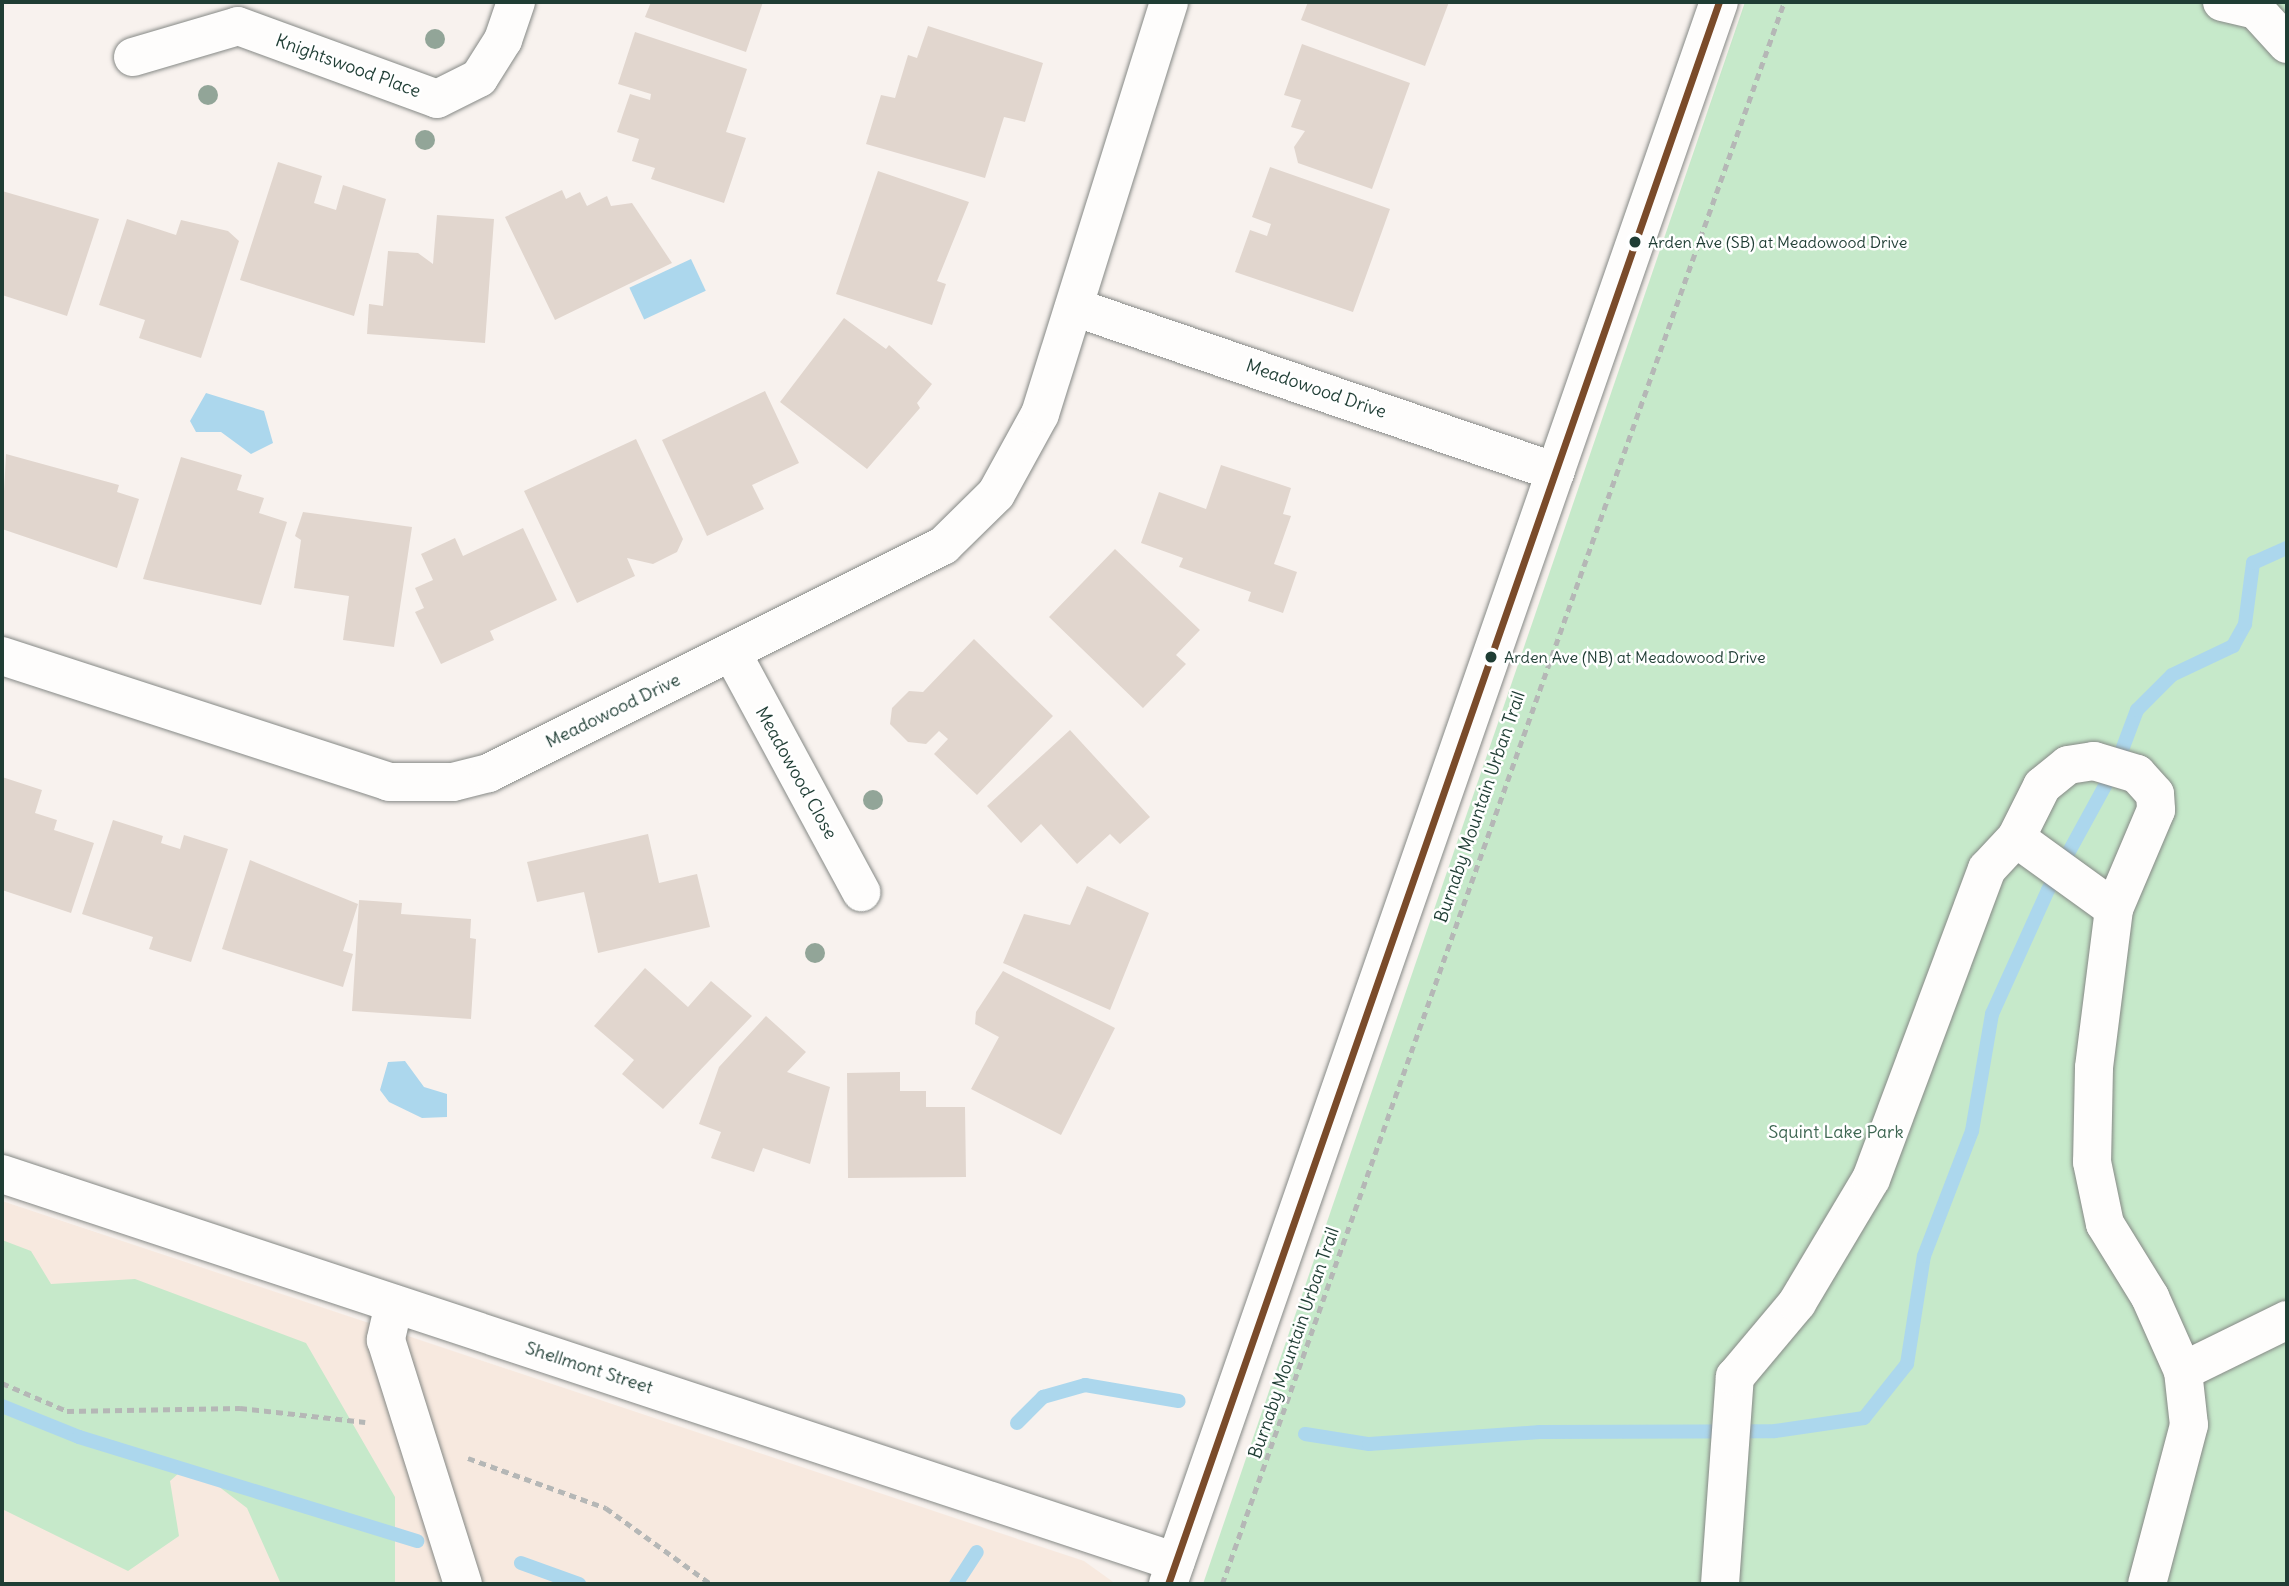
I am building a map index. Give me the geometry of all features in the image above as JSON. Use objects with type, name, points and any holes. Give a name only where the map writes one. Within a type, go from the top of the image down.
[{"type":"street","name":"Knightswood Place","points":[[132,57],[237,26],[438,99],[479,78],[503,40],[516,2]]},
{"type":"street","name":"Meadowood Drive","points":[[2,656],[354,771],[423,784],[489,772],[943,546],[983,511],[1029,441],[1074,307],[1169,2]]},
{"type":"street","points":[[1172,1573],[1719,2]]},
{"type":"street","points":[[2222,2],[2256,10],[2287,44]]},
{"type":"street","name":"Meadowood Drive","points":[[1074,307],[1556,472]]},
{"type":"street","name":"Meadowood Close","points":[[732,653],[862,892]]},
{"type":"street","points":[[1720,1584],[1725,1477],[1735,1377],[1797,1303],[1871,1179],[1987,869],[2021,844],[2042,786],[2068,765],[2094,761],[2137,774],[2155,794],[2156,810],[2104,902],[2094,1068],[2092,1162],[2105,1224],[2150,1297],[2183,1371],[2189,1425],[2147,1584]]},
{"type":"street","points":[[2021,844],[2104,902]]},
{"type":"street","name":"Shellmont Street","points":[[2,1174],[394,1304],[1172,1573]]},
{"type":"street","points":[[394,1304],[386,1340],[463,1584]]},
{"type":"street","points":[[2183,1371],[2287,1320]]},
{"type":"path","name":"Burnaby Mountain Urban Trail","points":[[1222,1584],[1622,444],[1784,2]]},
{"type":"path","points":[[2,1383],[67,1412],[240,1408],[372,1423]]},
{"type":"path","points":[[464,1456],[606,1508],[711,1584]]},
{"type":"shaded area","points":[[2,1201],[1084,1561],[1116,1584],[2,1584]]},
{"type":"green space","name":"Squint Lake Park","points":[[1745,2],[2287,2],[2287,1584],[1203,1584]]},
{"type":"green space","points":[[2,1240],[31,1251],[51,1284],[135,1279],[306,1343],[395,1497],[395,1584],[281,1584],[247,1508],[189,1464],[170,1481],[179,1536],[128,1571],[2,1509]]},
{"type":"water","points":[[691,259],[706,291],[644,319],[629,288]]},
{"type":"water","points":[[206,393],[264,411],[273,443],[251,454],[221,432],[196,432],[190,421]]},
{"type":"water","points":[[405,1061],[424,1087],[447,1094],[447,1117],[422,1118],[389,1102],[380,1090],[388,1062]]},
{"type":"building","points":[[651,2],[763,2],[746,52],[645,17]]},
{"type":"building","points":[[1308,2],[1449,2],[1425,66],[1301,20]]},
{"type":"building","points":[[928,26],[1043,63],[1025,122],[1004,117],[985,178],[866,144],[881,95],[895,98],[908,55],[917,58]]},
{"type":"building","points":[[635,32],[747,69],[726,132],[746,138],[724,203],[651,179],[655,168],[632,161],[639,139],[617,132],[630,94],[650,100],[651,94],[618,84]]},
{"type":"building","points":[[1302,44],[1410,83],[1372,189],[1298,163],[1294,147],[1305,131],[1291,127],[1301,100],[1284,95]]},
{"type":"building","points":[[278,162],[322,176],[314,203],[336,210],[343,185],[386,199],[354,316],[240,280]]},
{"type":"building","points":[[1270,167],[1390,209],[1353,312],[1235,272],[1250,230],[1267,236],[1271,224],[1252,217]]},
{"type":"building","points":[[878,171],[969,202],[937,281],[946,284],[932,325],[836,294]]},
{"type":"building","points":[[562,190],[566,199],[580,192],[587,206],[607,196],[611,206],[632,203],[672,263],[555,320],[505,217]]},
{"type":"building","points":[[2,191],[99,219],[67,316],[2,295]]},
{"type":"building","points":[[437,215],[494,219],[485,343],[367,334],[369,304],[383,306],[388,251],[418,253],[433,264]]},
{"type":"building","points":[[127,219],[176,235],[181,220],[228,231],[239,241],[201,358],[139,338],[145,320],[99,305]]},
{"type":"building","points":[[844,318],[886,349],[889,345],[932,384],[917,403],[920,408],[867,469],[780,402]]},
{"type":"building","points":[[765,391],[799,463],[752,485],[764,509],[707,536],[662,440]]},
{"type":"building","points":[[636,439],[683,539],[677,552],[653,564],[627,558],[635,576],[577,603],[524,491]]},
{"type":"building","points":[[6,454],[119,485],[117,492],[139,499],[117,568],[2,529]]},
{"type":"building","points":[[181,457],[242,475],[237,490],[264,498],[259,513],[287,522],[261,605],[143,579]]},
{"type":"building","points":[[1221,465],[1291,488],[1283,514],[1291,516],[1274,564],[1297,572],[1283,613],[1248,601],[1251,592],[1179,567],[1183,558],[1141,543],[1159,492],[1206,509]]},
{"type":"building","points":[[303,512],[412,527],[394,647],[343,640],[349,596],[294,588],[301,540],[295,536]]},
{"type":"building","points":[[523,528],[557,600],[490,631],[494,640],[441,664],[415,612],[424,608],[415,588],[433,580],[421,554],[455,538],[463,556]]},
{"type":"building","points":[[1115,549],[1200,630],[1176,655],[1186,664],[1143,708],[1049,617]]},
{"type":"building","points":[[974,639],[1053,716],[977,795],[934,754],[948,739],[939,731],[926,744],[908,742],[890,724],[892,708],[909,691],[923,692]]},
{"type":"building","points":[[1070,730],[1150,817],[1120,844],[1110,834],[1077,864],[1041,824],[1021,843],[987,806]]},
{"type":"building","points":[[2,777],[42,790],[35,813],[57,820],[54,830],[94,843],[71,913],[2,890]]},
{"type":"building","points":[[113,820],[163,836],[161,843],[180,849],[184,835],[228,849],[191,962],[149,949],[153,937],[82,914]]},
{"type":"building","points":[[648,834],[659,883],[697,874],[710,927],[598,953],[584,892],[537,902],[527,862]]},
{"type":"building","points":[[250,860],[358,904],[343,951],[353,954],[343,987],[222,949]]},
{"type":"building","points":[[1087,886],[1149,913],[1110,1010],[1003,963],[1024,914],[1070,925]]},
{"type":"building","points":[[359,900],[402,903],[401,914],[471,919],[470,938],[476,939],[471,1019],[352,1011]]},
{"type":"building","points":[[645,968],[688,1007],[711,981],[752,1016],[663,1109],[622,1074],[634,1060],[594,1026]]},
{"type":"building","points":[[1003,971],[1115,1028],[1061,1135],[971,1089],[999,1037],[975,1024],[976,1012]]},
{"type":"building","points":[[766,1016],[806,1052],[787,1072],[830,1087],[810,1164],[763,1148],[754,1172],[711,1158],[721,1132],[699,1124],[719,1067]]},
{"type":"building","points":[[900,1072],[900,1091],[926,1091],[926,1107],[965,1107],[966,1177],[848,1178],[847,1073]]},
{"type":"waterway","points":[[1305,1434],[1369,1444],[1540,1432],[1775,1431],[1864,1418],[1907,1364],[1924,1256],[1972,1131],[1992,1014],[2048,890],[2116,766],[2137,710],[2172,675],[2233,646],[2245,624],[2253,563],[2287,548]]},
{"type":"waterway","points":[[1017,1423],[1043,1397],[1085,1385],[1179,1401]]},
{"type":"waterway","points":[[2,1406],[79,1437],[417,1541]]},
{"type":"waterway","points":[[956,1584],[977,1552]]},
{"type":"waterway","points":[[521,1563],[579,1584]]},
{"type":"transit line","points":[[1168,1584],[1719,2]]},
{"type":"place","name":"Arden Ave (SB) at Meadowood Drive","points":[[1635,242]]},
{"type":"place","name":"Arden Ave (NB) at Meadowood Drive","points":[[1491,657]]}]
